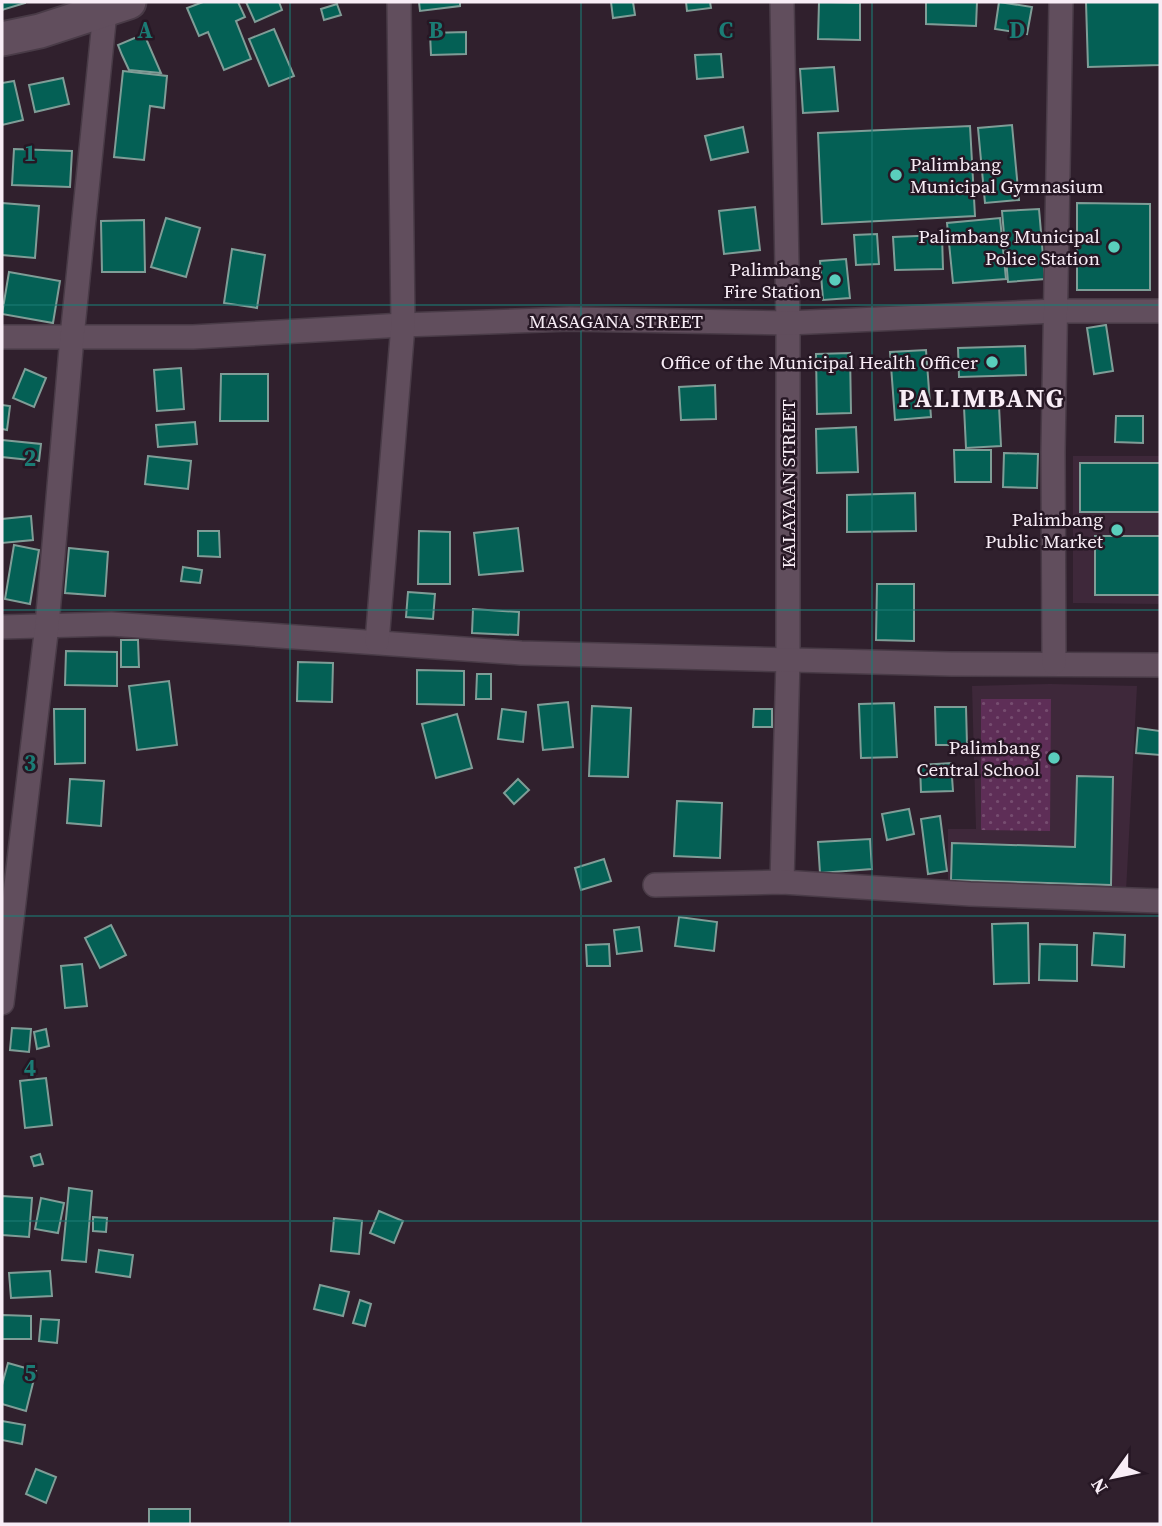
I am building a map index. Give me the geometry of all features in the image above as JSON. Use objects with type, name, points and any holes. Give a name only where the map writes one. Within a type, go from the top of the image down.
[{"type":"street","points":[[377,642],[403,325],[399,2]]},
{"type":"street","name":"KALAYAAN STREET","points":[[782,2],[788,323],[788,660],[782,882]]},
{"type":"street","points":[[1054,663],[1053,452],[1061,2]]},
{"type":"street","points":[[2,39],[40,31],[114,4],[72,337],[47,625],[2,1003]]},
{"type":"street","name":"MASAGANA STREET","points":[[2,337],[193,337],[570,318],[788,323],[1056,311],[1160,311]]},
{"type":"street","points":[[2,627],[111,624],[521,653],[951,664],[1160,665]]},
{"type":"street","points":[[655,886],[782,882],[970,894],[1160,901]]},
{"type":"shaded area","name":"Palimbang Public Market","points":[[1073,456],[1160,456],[1160,604],[1073,603]]},
{"type":"shaded area","name":"Palimbang Central School","points":[[972,686],[1137,686],[1126,891],[948,888],[948,829],[976,829]]},
{"type":"shaded area","points":[[981,699],[1051,699],[1050,831],[981,830]]},
{"type":"building","points":[[2,2],[25,2],[25,3],[2,10]]},
{"type":"building","points":[[203,2],[238,2],[245,17],[236,21],[251,59],[224,70],[208,32],[199,36],[187,8]]},
{"type":"building","points":[[246,2],[279,2],[282,10],[255,22]]},
{"type":"building","points":[[419,2],[460,2],[460,6],[420,11]]},
{"type":"building","points":[[611,2],[633,2],[635,15],[613,18]]},
{"type":"building","points":[[686,2],[710,2],[711,8],[687,11]]},
{"type":"building","points":[[819,2],[860,3],[860,40],[818,39]]},
{"type":"building","points":[[926,2],[977,2],[976,26],[926,24]]},
{"type":"building","points":[[999,2],[1032,7],[1027,34],[995,29]]},
{"type":"building","points":[[1086,2],[1160,2],[1160,65],[1088,67]]},
{"type":"building","points":[[337,4],[341,15],[324,20],[321,9]]},
{"type":"building","points":[[274,29],[294,76],[269,86],[249,39]]},
{"type":"building","points":[[466,32],[466,54],[431,55],[430,33]]},
{"type":"building","points":[[144,34],[161,73],[129,70],[122,55],[118,45]]},
{"type":"building","points":[[721,54],[723,77],[697,79],[695,55]]},
{"type":"building","points":[[834,67],[838,111],[803,113],[800,69]]},
{"type":"building","points":[[123,71],[167,76],[164,108],[150,106],[144,160],[114,157]]},
{"type":"building","points":[[63,78],[69,104],[35,112],[29,85]]},
{"type":"building","points":[[14,81],[23,120],[2,125],[2,83]]},
{"type":"building","points":[[1012,125],[1019,200],[985,203],[978,128]]},
{"type":"building","name":"Palimbang Municipal Gymnasium","points":[[970,126],[975,216],[822,224],[818,133]]},
{"type":"building","points":[[743,127],[748,152],[711,160],[705,136]]},
{"type":"building","points":[[14,149],[72,151],[70,187],[12,185]]},
{"type":"building","points":[[2,203],[39,206],[35,258],[2,255]]},
{"type":"building","name":"Palimbang Municipal Police Station","points":[[1077,203],[1150,204],[1150,290],[1077,290]]},
{"type":"building","points":[[755,207],[760,250],[724,254],[719,211]]},
{"type":"building","points":[[1039,209],[1045,279],[1008,282],[1002,211]]},
{"type":"building","points":[[166,218],[200,228],[186,277],[151,267]]},
{"type":"building","points":[[1000,218],[1006,279],[953,283],[947,223]]},
{"type":"building","points":[[144,220],[145,272],[102,272],[101,221]]},
{"type":"building","points":[[877,234],[879,264],[856,265],[854,235]]},
{"type":"building","points":[[942,235],[943,269],[895,270],[893,237]]},
{"type":"building","points":[[232,249],[265,255],[257,308],[224,303]]},
{"type":"building","name":"Palimbang Fire Station","points":[[846,259],[850,298],[823,300],[820,261]]},
{"type":"building","points":[[9,272],[60,281],[53,323],[2,314]]},
{"type":"building","points":[[1106,325],[1113,371],[1094,374],[1087,328]]},
{"type":"building","name":"Office of the Municipal Health Officer","points":[[1025,346],[1026,375],[959,377],[958,348]]},
{"type":"building","points":[[926,350],[931,417],[895,420],[890,352]]},
{"type":"building","points":[[850,353],[851,413],[817,414],[816,354]]},
{"type":"building","points":[[181,368],[184,409],[157,411],[154,370]]},
{"type":"building","points":[[25,369],[46,378],[34,407],[13,398]]},
{"type":"building","points":[[221,374],[268,374],[268,421],[220,421]]},
{"type":"building","points":[[715,385],[716,419],[681,420],[679,387]]},
{"type":"building","points":[[2,405],[10,406],[7,430],[2,429]]},
{"type":"building","points":[[999,406],[1001,446],[966,448],[964,407]]},
{"type":"building","points":[[1116,416],[1143,416],[1143,443],[1115,442]]},
{"type":"building","points":[[195,422],[197,444],[158,447],[156,425]]},
{"type":"building","points":[[856,427],[858,472],[817,473],[816,429]]},
{"type":"building","points":[[2,440],[41,444],[39,461],[2,457]]},
{"type":"building","points":[[954,450],[991,450],[991,482],[955,482]]},
{"type":"building","points":[[1004,453],[1038,454],[1037,488],[1003,487]]},
{"type":"building","points":[[148,456],[191,461],[188,489],[145,484]]},
{"type":"building","points":[[1080,463],[1160,463],[1160,512],[1080,512]]},
{"type":"building","points":[[915,493],[916,531],[847,532],[847,495]]},
{"type":"building","points":[[31,516],[33,540],[2,543],[2,519]]},
{"type":"building","points":[[518,528],[523,571],[479,575],[474,533]]},
{"type":"building","points":[[198,531],[219,531],[220,557],[198,556]]},
{"type":"building","points":[[419,531],[450,532],[450,584],[418,584]]},
{"type":"building","points":[[1095,536],[1160,536],[1160,595],[1095,595]]},
{"type":"building","points":[[14,545],[39,550],[30,604],[5,599]]},
{"type":"building","points":[[69,548],[108,552],[105,596],[65,593]]},
{"type":"building","points":[[183,567],[202,570],[200,583],[181,581]]},
{"type":"building","points":[[877,584],[914,584],[914,641],[876,640]]},
{"type":"building","points":[[408,592],[435,594],[433,619],[406,617]]},
{"type":"building","points":[[473,609],[519,612],[518,635],[472,633]]},
{"type":"building","points":[[121,640],[138,640],[139,667],[121,667]]},
{"type":"building","points":[[66,651],[117,652],[117,686],[65,685]]},
{"type":"building","points":[[298,662],[333,663],[332,702],[297,701]]},
{"type":"building","points":[[417,670],[464,671],[464,705],[417,704]]},
{"type":"building","points":[[477,674],[491,674],[491,699],[476,699]]},
{"type":"building","points":[[169,681],[177,745],[137,750],[129,686]]},
{"type":"building","points":[[568,702],[573,747],[543,750],[538,705]]},
{"type":"building","points":[[894,703],[897,757],[861,758],[859,704]]},
{"type":"building","points":[[592,706],[631,708],[628,777],[589,776]]},
{"type":"building","points":[[935,707],[966,707],[967,745],[936,745]]},
{"type":"building","points":[[54,709],[85,709],[85,763],[55,764]]},
{"type":"building","points":[[502,709],[526,712],[523,742],[498,739]]},
{"type":"building","points":[[754,709],[772,709],[772,727],[753,727]]},
{"type":"building","points":[[457,714],[472,768],[436,778],[422,724]]},
{"type":"building","points":[[1138,728],[1160,731],[1160,755],[1136,753]]},
{"type":"building","points":[[951,763],[953,791],[921,792],[920,765]]},
{"type":"building","points":[[1077,776],[1113,777],[1111,885],[951,880],[952,843],[1075,847]]},
{"type":"building","points":[[70,779],[104,781],[101,826],[67,823]]},
{"type":"building","points":[[518,779],[529,790],[514,804],[504,793]]},
{"type":"building","points":[[677,801],[722,803],[720,858],[674,856]]},
{"type":"building","points":[[909,809],[914,834],[887,840],[882,814]]},
{"type":"building","points":[[940,816],[947,871],[928,874],[921,819]]},
{"type":"building","points":[[870,839],[872,869],[820,873],[818,842]]},
{"type":"building","points":[[604,859],[611,881],[581,890],[575,868]]},
{"type":"building","points":[[679,917],[717,922],[714,951],[675,946]]},
{"type":"building","points":[[1028,923],[1029,983],[994,984],[992,924]]},
{"type":"building","points":[[111,925],[126,955],[100,968],[85,938]]},
{"type":"building","points":[[639,927],[642,951],[617,954],[614,930]]},
{"type":"building","points":[[1094,933],[1125,935],[1124,967],[1092,965]]},
{"type":"building","points":[[609,944],[610,966],[587,966],[586,945]]},
{"type":"building","points":[[1040,944],[1077,945],[1077,981],[1039,980]]},
{"type":"building","points":[[82,964],[87,1006],[65,1008],[61,966]]},
{"type":"building","points":[[12,1028],[31,1029],[29,1052],[10,1050]]},
{"type":"building","points":[[46,1029],[49,1046],[37,1049],[34,1032]]},
{"type":"building","points":[[46,1078],[52,1125],[25,1128],[20,1081]]},
{"type":"building","points":[[40,1154],[43,1164],[34,1166],[31,1157]]},
{"type":"building","points":[[69,1188],[92,1191],[86,1262],[62,1260]]},
{"type":"building","points":[[2,1196],[32,1198],[29,1237],[2,1235]]},
{"type":"building","points":[[41,1198],[64,1203],[58,1233],[35,1229]]},
{"type":"building","points":[[379,1211],[403,1221],[394,1243],[370,1233]]},
{"type":"building","points":[[93,1217],[107,1218],[106,1232],[93,1231]]},
{"type":"building","points":[[334,1218],[362,1221],[359,1254],[331,1251]]},
{"type":"building","points":[[99,1250],[133,1255],[130,1277],[96,1272]]},
{"type":"building","points":[[50,1271],[52,1296],[11,1298],[9,1273]]},
{"type":"building","points":[[320,1285],[349,1292],[343,1316],[314,1309]]},
{"type":"building","points":[[360,1300],[371,1304],[365,1326],[353,1323]]},
{"type":"building","points":[[2,1315],[31,1316],[31,1339],[2,1339]]},
{"type":"building","points":[[41,1319],[59,1320],[57,1343],[39,1341]]},
{"type":"building","points":[[8,1363],[36,1371],[26,1411],[2,1404],[2,1385]]},
{"type":"building","points":[[2,1421],[25,1425],[22,1444],[2,1440]]},
{"type":"building","points":[[36,1469],[56,1477],[46,1503],[26,1494]]},
{"type":"building","points":[[149,1509],[190,1509],[190,1524],[149,1524]]},
{"type":"place","name":"Palimbang Municipal Gymnasium","points":[[896,175]]},
{"type":"place","name":"Palimbang Municipal Police Station","points":[[1114,247]]},
{"type":"place","name":"Palimbang Fire Station","points":[[835,280]]},
{"type":"place","name":"Office of the Municipal Health Officer","points":[[992,362]]},
{"type":"place","name":"Palimbang Public Market","points":[[1117,530]]},
{"type":"place","name":"Palimbang Central School","points":[[1054,758]]},
{"type":"district","name":"PALIMBANG","points":[[982,398]]}]
